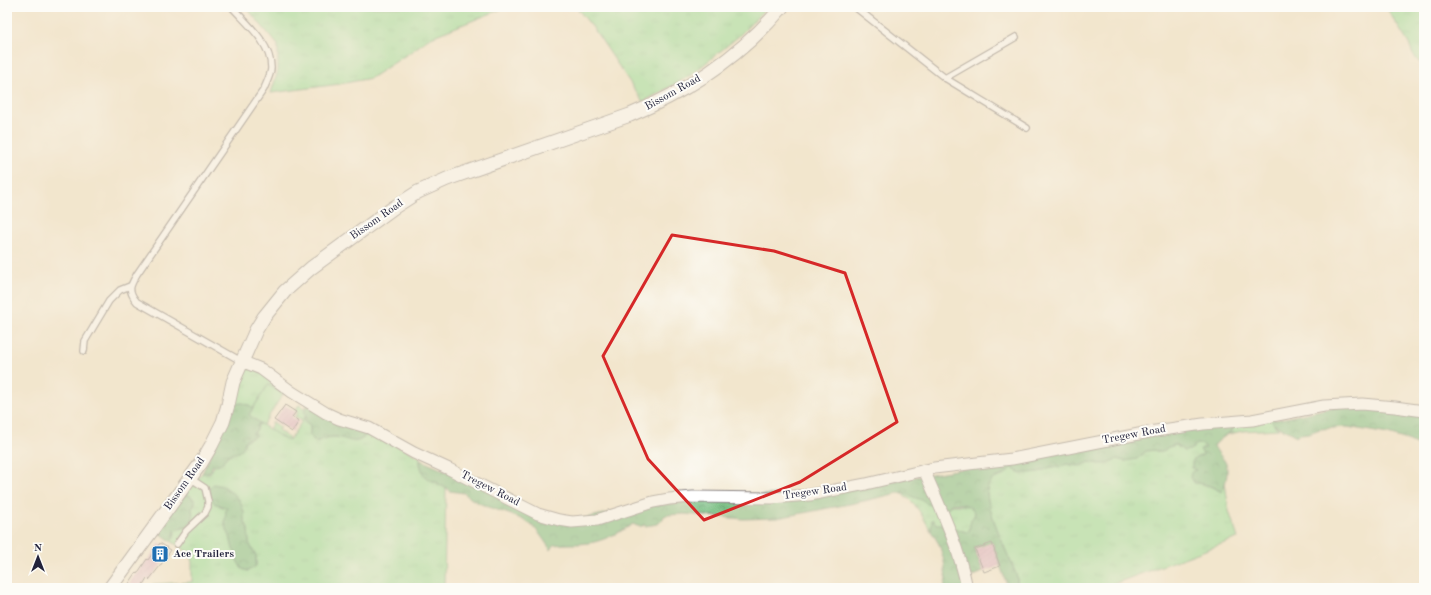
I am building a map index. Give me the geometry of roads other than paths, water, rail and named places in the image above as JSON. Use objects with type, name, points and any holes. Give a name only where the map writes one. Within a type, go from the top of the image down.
[{"type":"street","name":"Bissom Road","points":[[110,588],[212,446],[223,422],[233,382],[241,361],[260,323],[285,291],[311,268],[393,208],[418,192],[447,179],[630,116],[660,102],[697,81],[725,61],[758,33],[782,7]]},
{"type":"street","name":"Tregew Road","points":[[241,361],[261,369],[292,392],[326,413],[339,419],[369,428],[414,453],[450,469],[516,503],[546,516],[565,521],[581,522],[597,520],[653,502],[669,499],[693,497],[760,498],[796,496],[866,484],[924,470],[1012,459],[1179,427],[1260,419],[1332,405],[1378,405],[1424,411]]},
{"type":"street","points":[[924,470],[952,537],[960,560],[966,588]]},
{"type":"lane","points":[[232,7],[269,51],[271,70],[264,89],[130,286],[131,294],[137,302],[241,361]]},
{"type":"lane","points":[[855,7],[945,78],[1027,128]]},
{"type":"lane","points":[[945,78],[1016,36]]},
{"type":"lane","points":[[84,351],[85,341],[109,301],[120,290],[130,286]]},
{"type":"lane","points":[[176,544],[186,531],[205,513],[208,507],[205,488],[190,478]]},
{"type":"place","name":"Ace Trailers","points":[[160,554]]}]
